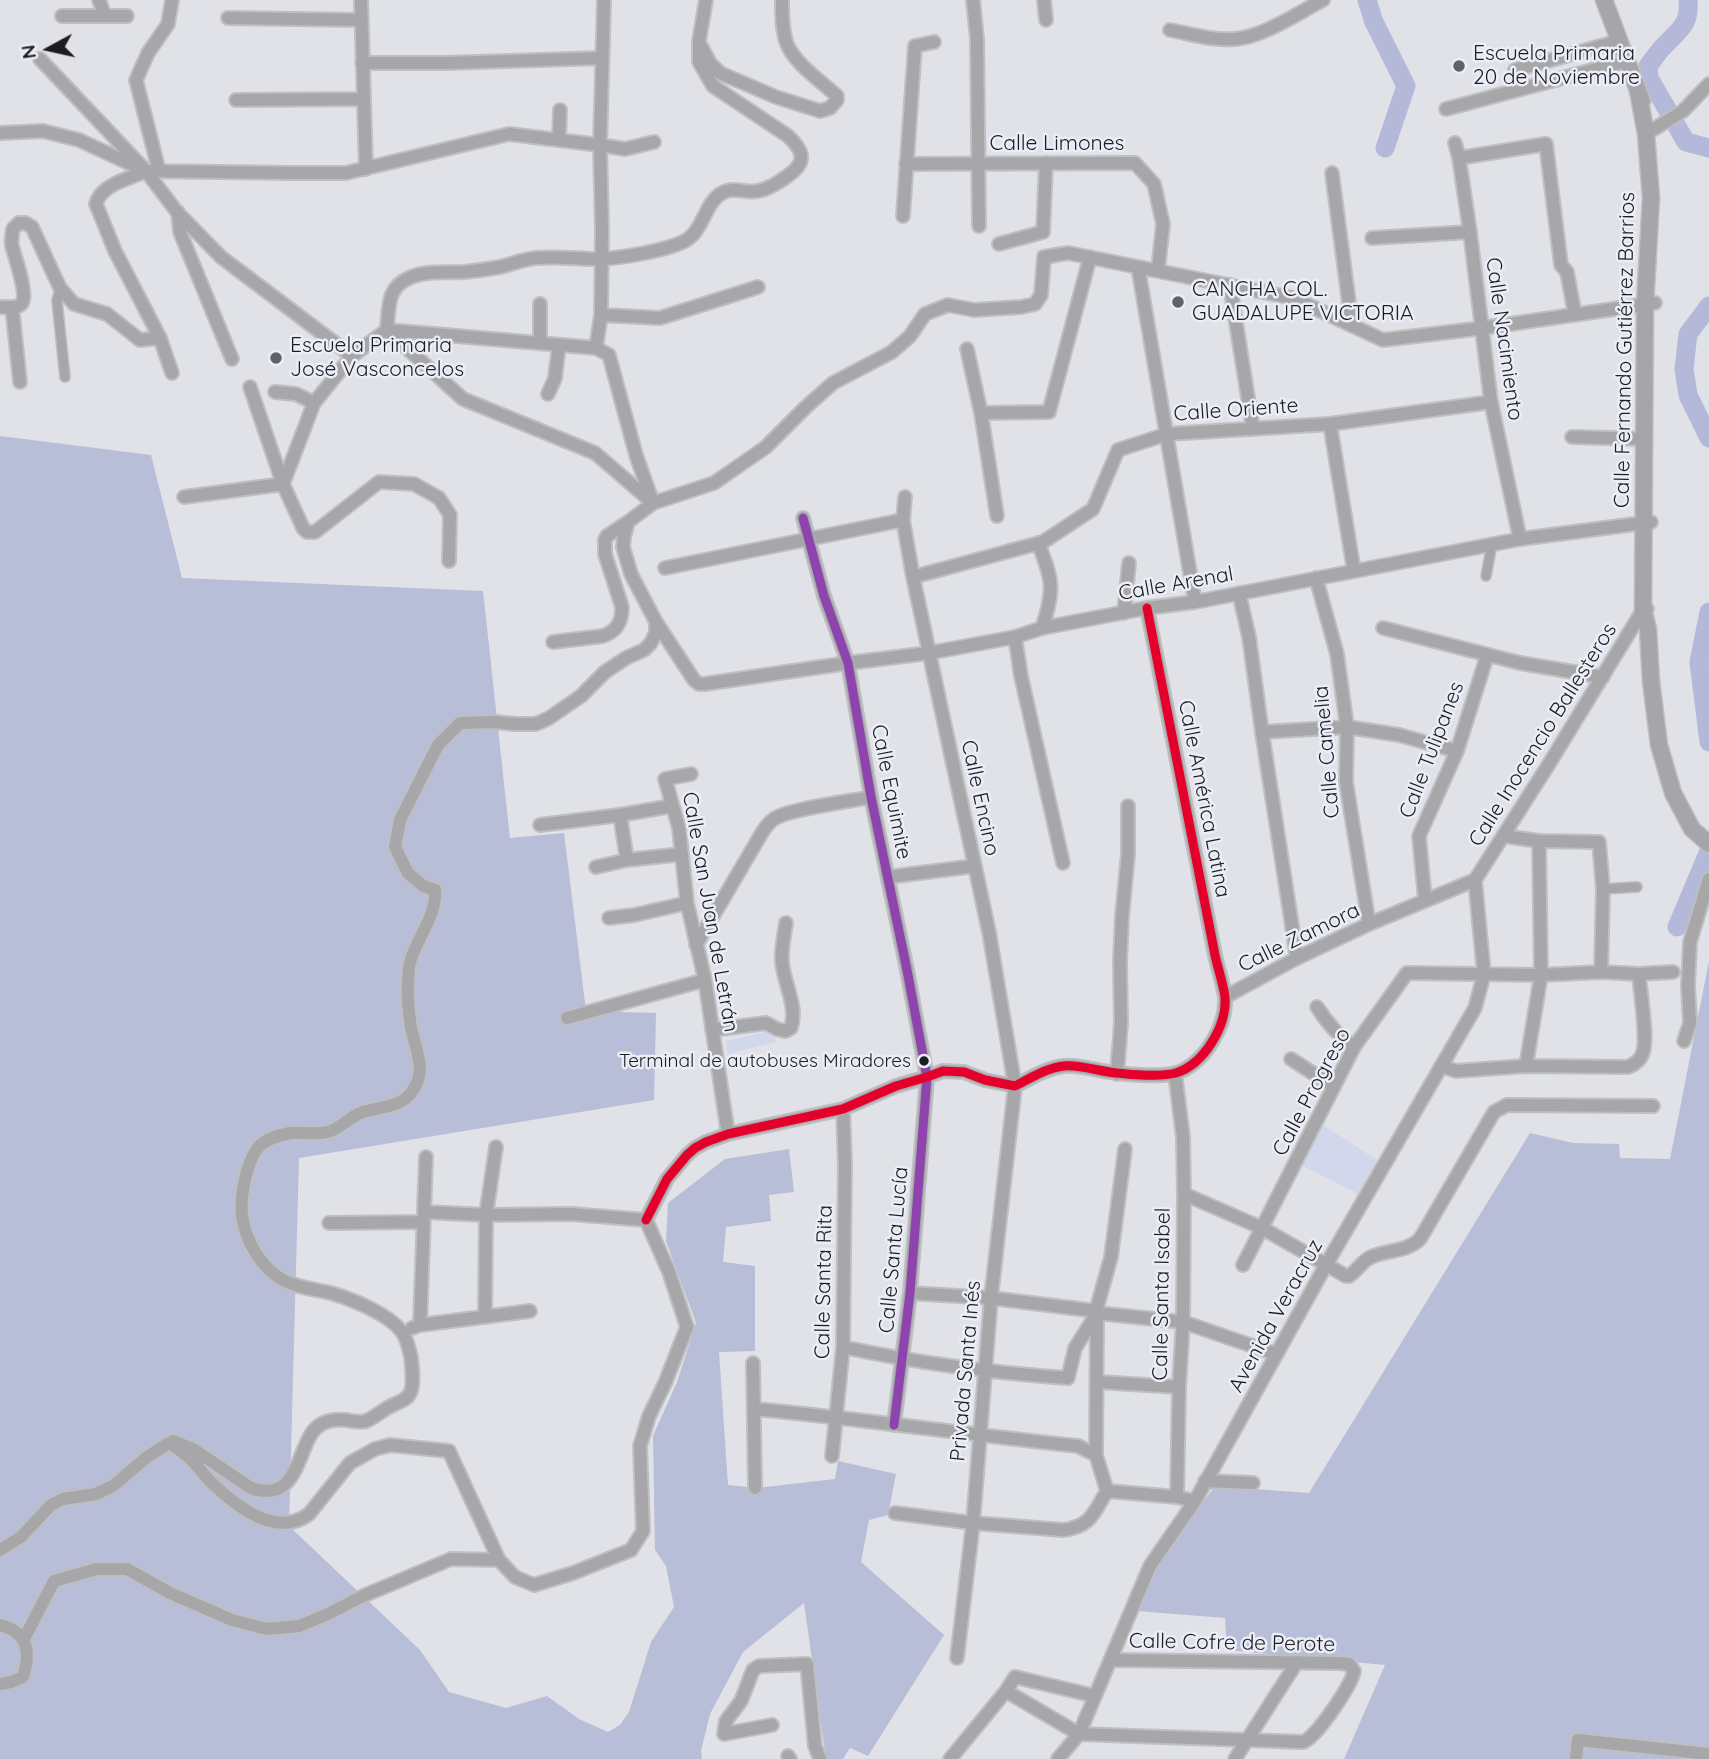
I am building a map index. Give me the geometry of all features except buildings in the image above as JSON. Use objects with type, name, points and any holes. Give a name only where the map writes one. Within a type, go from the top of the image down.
[{"type":"main road","name":"Calle Fernando Gutiérrez Barrios","points":[[1604,0],[1638,91],[1649,132],[1660,198],[1650,304],[1645,439],[1647,522]]},
{"type":"main road","name":"Calle Fernando Gutiérrez Barrios","points":[[1650,304],[1647,609],[1651,681],[1659,745],[1674,793],[1692,829],[1705,841]]},
{"type":"street","points":[[99,0],[105,16]]},
{"type":"street","points":[[152,171],[135,80],[148,53],[168,24],[172,0]]},
{"type":"street","points":[[361,0],[366,169]]},
{"type":"street","points":[[596,348],[601,315],[600,145],[604,0]]},
{"type":"street","points":[[387,331],[389,299],[395,287],[410,277],[428,272],[463,272],[499,267],[532,258],[602,259],[663,250],[686,240],[700,227],[711,204],[721,194],[736,189],[756,192],[775,185],[794,171],[801,162],[802,155],[797,144],[713,86],[699,62],[699,41],[706,0]]},
{"type":"street","points":[[699,41],[710,63],[720,73],[776,97],[820,111],[830,108],[837,100],[835,94],[793,56],[787,44],[782,0]]},
{"type":"street","points":[[973,0],[977,39],[979,226]]},
{"type":"street","points":[[1044,0],[1046,20]]},
{"type":"street","points":[[1170,30],[1214,39],[1234,40],[1255,36],[1323,0]]},
{"type":"street","points":[[62,16],[127,16]]},
{"type":"street","points":[[228,18],[361,20]]},
{"type":"street","points":[[1515,70],[1619,41]]},
{"type":"street","points":[[902,216],[915,46],[934,43]]},
{"type":"street","points":[[362,63],[446,64],[602,58]]},
{"type":"street","points":[[40,59],[152,171],[177,212],[221,257],[352,356]]},
{"type":"street","points":[[1446,109],[1627,61]]},
{"type":"street","points":[[1649,132],[1683,111],[1709,84]]},
{"type":"street","points":[[236,100],[364,99]]},
{"type":"street","points":[[559,140],[560,110]]},
{"type":"street","points":[[0,133],[43,131],[79,140],[152,171]]},
{"type":"street","points":[[172,373],[160,338],[115,251],[96,204],[104,190],[152,171],[346,173],[509,134],[625,149],[654,142]]},
{"type":"street","name":"Calle Nacimiento","points":[[1455,143],[1470,232],[1491,402],[1520,539]]},
{"type":"street","points":[[1459,159],[1546,144],[1561,265],[1567,272],[1576,314]]},
{"type":"street","points":[[999,244],[1044,232],[1046,163]]},
{"type":"street","name":"Calle Limones","points":[[906,164],[1135,163],[1154,184],[1163,223],[1158,270]]},
{"type":"street","points":[[1332,173],[1353,326]]},
{"type":"street","points":[[177,212],[180,232],[232,359]]},
{"type":"street","points":[[20,383],[6,307],[21,305],[23,300],[22,280],[12,243],[13,229],[19,223],[32,227],[60,288],[74,304],[107,314],[140,340],[160,338]]},
{"type":"street","points":[[1373,239],[1470,232]]},
{"type":"street","points":[[553,642],[603,636],[611,633],[620,624],[622,607],[604,547],[607,536],[653,503],[714,483],[766,447],[833,383],[892,352],[910,336],[926,314],[948,305],[974,310],[1035,304],[1041,295],[1044,257],[1068,253],[1293,298],[1383,340],[1650,304]]},
{"type":"street","points":[[981,413],[1049,412],[1090,257]]},
{"type":"street","points":[[1138,267],[1195,602]]},
{"type":"street","points":[[1230,285],[1253,429]]},
{"type":"street","points":[[601,315],[660,318],[758,287]]},
{"type":"street","points":[[60,288],[57,300],[65,377]]},
{"type":"street","points":[[540,304],[540,343]]},
{"type":"street","points":[[387,331],[463,399],[595,453],[653,503]]},
{"type":"street","points":[[283,484],[314,403],[352,356],[387,331],[596,348],[610,355],[629,430],[653,503]]},
{"type":"street","points":[[548,394],[555,378],[559,345]]},
{"type":"street","points":[[967,349],[981,413],[997,516]]},
{"type":"street","points":[[250,387],[283,484],[307,532],[314,532],[379,482],[414,484],[439,498],[450,515],[449,561]]},
{"type":"street","points":[[275,392],[296,394],[314,403]]},
{"type":"street","name":"Calle Oriente","points":[[913,577],[1044,542],[1093,509],[1118,450],[1167,434],[1330,424],[1491,402]]},
{"type":"street","points":[[1330,424],[1354,570]]},
{"type":"street","points":[[1572,438],[1645,439]]},
{"type":"street","points":[[184,497],[283,484]]},
{"type":"street","name":"Calle Encino","points":[[905,497],[903,520],[913,577],[989,932],[1015,1086]]},
{"type":"street","name":"Calle Equimite","points":[[803,518],[824,596],[848,663],[871,797],[927,1077]]},
{"type":"street","points":[[665,568],[903,520]]},
{"type":"street","points":[[0,1550],[21,1537],[51,1505],[63,1499],[96,1494],[113,1486],[147,1457],[173,1441],[193,1449],[251,1488],[259,1491],[277,1488],[295,1473],[314,1429],[323,1423],[369,1420],[408,1398],[412,1391],[412,1361],[402,1332],[379,1311],[335,1294],[282,1280],[269,1270],[255,1252],[242,1215],[247,1170],[258,1147],[276,1136],[327,1132],[361,1112],[396,1104],[410,1095],[419,1081],[421,1061],[411,1028],[408,975],[410,962],[436,896],[435,890],[424,886],[408,873],[395,847],[400,820],[438,745],[460,723],[536,724],[581,696],[605,672],[644,650],[651,643],[656,632],[656,622],[626,560],[624,537],[628,522]]},
{"type":"street","name":"Calle Arenal","points":[[656,622],[690,675],[699,684],[929,653],[1015,637],[1042,628],[1147,608],[1195,602],[1492,544],[1647,522]]},
{"type":"street","points":[[1038,543],[1050,574],[1051,603],[1042,628]]},
{"type":"street","points":[[1486,576],[1492,544]]},
{"type":"street","points":[[1124,613],[1129,563]]},
{"type":"street","name":"Calle Camelia","points":[[1316,578],[1337,653],[1347,727],[1346,782],[1368,924]]},
{"type":"street","points":[[1240,593],[1249,636],[1297,958]]},
{"type":"street","name":"Calle América Latina","points":[[1147,608],[1225,997]]},
{"type":"street","name":"Calle Inocencio Ballesteros","points":[[1475,880],[1647,609]]},
{"type":"street","points":[[1383,628],[1487,656],[1603,677]]},
{"type":"street","points":[[1015,637],[1021,676],[1063,863]]},
{"type":"street","name":"Calle Tulipanes","points":[[1425,900],[1419,836],[1457,751],[1487,656]]},
{"type":"street","points":[[1262,732],[1347,727],[1399,735],[1457,751]]},
{"type":"street","name":"Calle San Juan de Letrán","points":[[691,774],[665,779],[679,828],[687,903],[705,981],[728,1134]]},
{"type":"street","points":[[696,945],[771,820],[802,810],[871,797]]},
{"type":"street","points":[[540,825],[620,816],[672,806]]},
{"type":"street","points":[[1117,1074],[1128,806]]},
{"type":"street","points":[[620,816],[627,860]]},
{"type":"street","points":[[1503,836],[1539,841],[1599,842],[1603,889],[1601,972]]},
{"type":"street","points":[[1527,1066],[1541,975],[1539,841]]},
{"type":"street","points":[[596,867],[682,853]]},
{"type":"street","points":[[888,877],[975,866]]},
{"type":"street","points":[[1684,1041],[1690,1023],[1690,942],[1709,879]]},
{"type":"street","name":"Calle Zamora","points":[[1175,1073],[1191,1065],[1211,1046],[1224,1015],[1225,997],[1368,924],[1475,880]]},
{"type":"street","name":"Avenida Veracruz","points":[[1058,1759],[1079,1734],[1150,1566],[1195,1501],[1326,1265],[1475,1008],[1484,974],[1475,880]]},
{"type":"street","points":[[1603,889],[1637,887]]},
{"type":"street","points":[[609,918],[687,903]]},
{"type":"street","points":[[712,1030],[766,1023],[785,1031],[791,1028],[794,1019],[793,1007],[782,961],[786,923]]},
{"type":"street","points":[[1484,974],[1673,972]]},
{"type":"street","name":"Calle Progreso","points":[[1243,1265],[1354,1047],[1407,973],[1484,974]]},
{"type":"street","points":[[1441,1066],[1457,1071],[1527,1066],[1628,1067],[1637,1063],[1643,1052],[1644,1037],[1639,974]]},
{"type":"street","points":[[567,1018],[705,981]]},
{"type":"street","points":[[1317,1007],[1329,1026],[1354,1047]]},
{"type":"street","points":[[1291,1059],[1334,1087]]},
{"type":"street","points":[[646,1220],[667,1179],[687,1155],[706,1142],[728,1134],[842,1109],[896,1086],[943,1071],[964,1072],[985,1080],[1015,1086],[1043,1072],[1066,1065],[1117,1074],[1175,1073]]},
{"type":"street","name":"Calle Santa Isabel","points":[[1175,1073],[1183,1137],[1184,1194],[1177,1497]]},
{"type":"street","name":"Calle Santa Lucía","points":[[894,1425],[910,1293],[927,1077]]},
{"type":"street","name":"Privada Santa Inés","points":[[957,1658],[973,1523],[991,1298],[1015,1086]]},
{"type":"street","points":[[1184,1194],[1262,1228],[1349,1276],[1373,1256],[1413,1247],[1494,1112],[1507,1105],[1653,1106]]},
{"type":"street","name":"Calle Santa Rita","points":[[832,1455],[843,1347],[845,1165],[842,1109]]},
{"type":"street","points":[[485,1317],[486,1215],[496,1147]]},
{"type":"street","points":[[895,1513],[1063,1530],[1074,1529],[1087,1523],[1107,1490],[1096,1455],[1097,1312],[1111,1257],[1125,1149]]},
{"type":"street","points":[[419,1325],[426,1157]]},
{"type":"street","points":[[328,1223],[423,1217],[571,1214],[646,1220]]},
{"type":"street","points":[[169,1443],[189,1457],[212,1483],[242,1508],[282,1524],[301,1520],[309,1514],[350,1463],[375,1449],[390,1445],[449,1451],[499,1560],[515,1577],[534,1585],[585,1569],[631,1550],[643,1531],[640,1446],[649,1416],[687,1327],[669,1272],[646,1220]]},
{"type":"street","points":[[910,1293],[991,1298],[1182,1322],[1276,1354]]},
{"type":"street","points":[[402,1332],[419,1325],[530,1311]]},
{"type":"street","points":[[843,1347],[903,1360],[1068,1378],[1076,1348],[1097,1312]]},
{"type":"street","points":[[753,1363],[755,1488]]},
{"type":"street","points":[[1098,1382],[1179,1387]]},
{"type":"street","points":[[755,1409],[836,1416],[980,1436],[1078,1446],[1096,1455]]},
{"type":"street","points":[[1205,1481],[1253,1483]]},
{"type":"street","points":[[1107,1490],[1195,1501]]},
{"type":"street","points":[[24,1639],[54,1581],[97,1569],[127,1569],[170,1593],[232,1620],[267,1629],[299,1626],[452,1559],[499,1560]]},
{"type":"street","points":[[0,1625],[6,1626],[24,1639],[28,1656],[23,1677],[0,1685]]},
{"type":"street","name":"Calle Cofre de Perote","points":[[1110,1660],[1339,1662],[1353,1667],[1354,1676],[1342,1697],[1307,1741],[1247,1741]]},
{"type":"street","points":[[1235,1759],[1297,1662]]},
{"type":"street","points":[[772,1725],[724,1734],[726,1721],[741,1701],[753,1670],[759,1666],[807,1664],[815,1746],[820,1759]]},
{"type":"street","points":[[950,1759],[1006,1692],[1015,1677],[1095,1696]]},
{"type":"street","points":[[1006,1692],[1079,1734],[1247,1741]]},
{"type":"street","points":[[1576,1759],[1578,1740],[1709,1754]]},
{"type":"shaded area","points":[[0,436],[151,455],[182,578],[483,591],[510,838],[564,833],[586,1011],[656,1013],[654,1100],[299,1158],[289,1526],[420,1650],[449,1692],[506,1708],[547,1696],[579,1719],[608,1732],[620,1725],[629,1712],[651,1642],[674,1607],[666,1566],[655,1550],[653,1436],[677,1382],[696,1323],[666,1241],[668,1203],[725,1159],[789,1149],[794,1192],[769,1195],[771,1221],[726,1227],[723,1262],[755,1266],[755,1351],[719,1352],[728,1485],[757,1488],[835,1479],[838,1461],[896,1474],[888,1515],[869,1520],[861,1562],[944,1635],[868,1756],[850,1748],[843,1759],[826,1759],[804,1603],[743,1652],[710,1714],[701,1751],[702,1759],[0,1759]]},
{"type":"shaded area","points":[[1709,961],[1709,1759],[1344,1759],[1385,1665],[1227,1650],[1225,1618],[1125,1610],[1215,1486],[1309,1493],[1530,1133],[1573,1143],[1619,1144],[1620,1158],[1670,1159]]},
{"type":"shaded area","points":[[774,1030],[776,1042],[728,1054],[726,1041]]},
{"type":"shaded area","points":[[1323,1125],[1377,1160],[1358,1194],[1301,1165]]},
{"type":"waterway","points":[[1367,0],[1374,22],[1406,86],[1385,148]]},
{"type":"waterway","points":[[1688,0],[1686,20],[1648,66],[1649,78],[1686,142],[1709,148]]},
{"type":"waterway","points":[[1709,306],[1688,334],[1684,369],[1688,395],[1709,438]]},
{"type":"waterway","points":[[1709,612],[1699,662],[1709,742]]},
{"type":"waterway","points":[[1677,927],[1709,851]]},
{"type":"transit line","points":[[803,518],[824,596],[848,663],[871,797],[927,1077],[910,1293],[894,1425]]},
{"type":"transit line","points":[[646,1220],[667,1179],[687,1155],[706,1142],[728,1134],[843,1109],[896,1086],[943,1071],[964,1072],[985,1080],[1015,1086],[1045,1071],[1064,1066],[1131,1074],[1176,1073],[1204,1053],[1218,1031],[1225,1008],[1225,997],[1147,608]]},
{"type":"place","name":"Escuela Primaria 20 de Noviembre","points":[[1459,66]]},
{"type":"place","name":"CANCHA COL. GUADALUPE VICTORIA","points":[[1178,302]]},
{"type":"place","name":"Escuela Primaria José Vasconcelos","points":[[276,358]]},
{"type":"place","name":"Terminal de autobuses Miradores","points":[[924,1061]]}]
